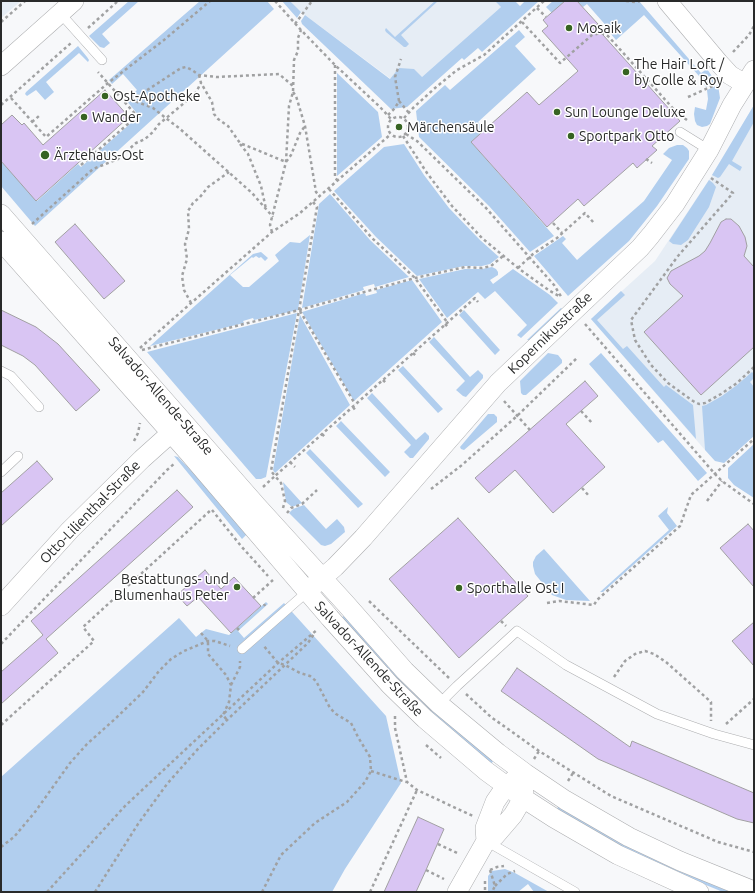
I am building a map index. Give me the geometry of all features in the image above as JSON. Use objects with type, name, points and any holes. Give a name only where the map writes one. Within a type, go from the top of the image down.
[{"type":"street","points":[[1,66],[74,1]]},
{"type":"street","points":[[669,2],[718,63],[730,75],[750,77]]},
{"type":"street","name":"Kopernikusstraße","points":[[323,578],[363,538],[498,383],[556,335],[640,248],[675,204],[709,150],[732,105],[750,77]]},
{"type":"street","name":"Salvador-Allende-Straße","points":[[1,214],[178,427],[307,592],[395,690],[425,719],[506,786],[523,798],[554,818],[618,855],[699,892]]},
{"type":"street","name":"Salvador-Allende-Straße","points":[[1,241],[178,427],[257,506],[405,671],[440,704],[498,753],[565,800],[629,837],[680,860],[754,890]]},
{"type":"street","name":"Otto-Lilienthal-Straße","points":[[1,606],[70,530],[142,459],[178,427]]},
{"type":"street","name":"Salvador-Allende-Straße","points":[[307,592],[323,578]]},
{"type":"street","points":[[486,840],[485,828],[496,802],[506,786],[525,773]]},
{"type":"street","points":[[448,886],[486,840],[495,836],[513,815],[523,798],[525,773]]},
{"type":"lane","points":[[60,14],[102,60]]},
{"type":"lane","points":[[680,132],[709,150]]},
{"type":"lane","points":[[1,371],[11,376],[39,407]]},
{"type":"lane","points":[[1,472],[18,456]]},
{"type":"lane","points":[[242,649],[307,592]]},
{"type":"lane","points":[[440,704],[457,686],[517,631],[566,665],[657,714],[712,734],[754,745]]},
{"type":"lane","points":[[486,840],[575,892]]},
{"type":"path","points":[[1,22],[25,1]]},
{"type":"path","points":[[1,105],[118,1]]},
{"type":"path","points":[[10,98],[46,137],[108,83],[164,40],[210,1]]},
{"type":"path","points":[[275,1],[335,65],[391,119]]},
{"type":"path","points":[[295,24],[312,1]]},
{"type":"path","points":[[404,118],[413,108],[457,70],[484,55],[544,1]]},
{"type":"path","points":[[626,1],[640,1]]},
{"type":"path","points":[[537,8],[546,17]]},
{"type":"path","points":[[522,22],[560,63],[592,35],[601,33],[608,36],[678,114],[687,120]]},
{"type":"path","points":[[734,51],[754,26]]},
{"type":"path","points":[[272,232],[270,225],[286,162],[289,106],[294,86],[294,60],[298,51],[298,38],[301,30]]},
{"type":"path","points":[[400,58],[395,77],[399,101],[402,107],[409,113]]},
{"type":"path","points":[[335,65],[335,178],[338,181]]},
{"type":"path","points":[[81,165],[137,116],[94,67]]},
{"type":"path","points":[[124,101],[132,100],[181,68],[186,67],[199,74],[217,77],[279,74],[294,86]]},
{"type":"path","points":[[199,74],[201,83],[212,102],[214,114],[228,126],[248,154],[262,186],[266,210]]},
{"type":"path","points":[[30,226],[93,169],[118,159],[136,143],[145,139],[154,132],[159,124],[167,119],[195,94],[201,83]]},
{"type":"path","points":[[688,96],[719,83]]},
{"type":"path","points":[[293,92],[296,96],[305,126],[316,192],[320,196]]},
{"type":"path","points":[[132,100],[153,108],[179,128],[252,193],[272,217]]},
{"type":"path","points":[[388,115],[399,101]]},
{"type":"path","points":[[32,122],[39,116]]},
{"type":"path","points":[[398,116],[404,118],[408,124],[408,131],[405,135],[397,138],[391,134],[388,128],[391,119],[398,116]]},
{"type":"path","points":[[286,162],[305,126]]},
{"type":"path","points":[[391,134],[300,213],[272,232],[137,351],[299,310],[415,278],[465,267],[482,268],[491,266],[503,256]]},
{"type":"path","points":[[405,135],[417,140],[486,208],[554,285],[560,296],[550,291],[518,268],[482,238],[452,206],[427,173],[405,135]]},
{"type":"path","points":[[240,143],[286,162]]},
{"type":"path","points":[[646,159],[652,163]]},
{"type":"path","points":[[192,303],[184,290],[182,276],[187,259],[185,244],[189,229],[188,211],[193,203],[208,187],[229,172]]},
{"type":"path","points":[[707,176],[733,193],[678,256],[632,320],[635,340],[651,365],[668,383],[693,402],[699,404],[704,404],[721,394],[737,383],[754,367]]},
{"type":"path","points":[[329,189],[372,238],[415,278],[448,328]]},
{"type":"path","points":[[282,509],[285,501],[281,483],[271,471],[317,207],[313,202]]},
{"type":"path","points":[[518,268],[529,257],[562,233],[585,213],[594,224]]},
{"type":"path","points":[[553,223],[562,233]]},
{"type":"path","points":[[263,487],[475,298],[478,302]]},
{"type":"path","points":[[299,310],[356,411]]},
{"type":"path","points":[[582,320],[715,474],[722,481],[754,504]]},
{"type":"path","points":[[413,353],[417,357]]},
{"type":"path","points":[[428,492],[462,465],[518,416],[578,357]]},
{"type":"path","points":[[383,380],[387,384]]},
{"type":"path","points":[[501,397],[530,430]]},
{"type":"path","points":[[581,411],[593,424]]},
{"type":"path","points":[[322,434],[326,438]]},
{"type":"path","points":[[547,603],[559,601],[594,605],[597,600],[680,526],[691,496],[754,439]]},
{"type":"path","points":[[290,462],[295,467]]},
{"type":"path","points":[[1,644],[156,481],[175,463]]},
{"type":"path","points":[[707,501],[722,481]]},
{"type":"path","points":[[582,488],[589,496]]},
{"type":"path","points":[[286,513],[291,508],[302,504],[317,490]]},
{"type":"path","points":[[1,725],[94,641],[83,627],[212,509]]},
{"type":"path","points":[[253,598],[273,580]]},
{"type":"path","points":[[47,892],[125,806],[278,663],[317,630],[308,643],[197,750],[155,800],[95,892]]},
{"type":"path","points":[[201,633],[208,641],[208,654],[226,675],[231,685]]},
{"type":"path","points":[[256,638],[278,663],[310,676],[316,681],[330,708],[336,714],[351,723],[370,757],[371,771],[365,782],[347,802],[315,823],[281,855],[262,892]]},
{"type":"path","points":[[1,847],[14,837],[35,812],[78,753],[143,692],[158,671],[171,659],[184,651],[208,641],[215,641],[242,649]]},
{"type":"path","points":[[606,687],[625,661],[635,654],[645,651],[654,654],[666,662],[711,702],[712,734]]},
{"type":"path","points":[[223,715],[229,702],[231,685],[240,667]]},
{"type":"path","points":[[712,734],[754,699]]},
{"type":"path","points":[[223,715],[227,720]]},
{"type":"path","points":[[395,716],[395,728],[407,782]]},
{"type":"path","points":[[371,771],[407,782],[417,790],[476,818]]},
{"type":"path","points":[[370,892],[417,790]]},
{"type":"path","points":[[438,844],[458,853]]},
{"type":"path","points":[[454,860],[461,847]]},
{"type":"path","points":[[486,873],[496,867],[505,866]]},
{"type":"path","points":[[492,892],[495,886],[507,874],[516,870],[510,868]]},
{"type":"path","points":[[426,870],[448,886]]},
{"type":"path","points":[[490,870],[495,886]]},
{"type":"path","points":[[448,873],[448,886]]},
{"type":"shaded area","points":[[1,1],[21,1],[1,18]]},
{"type":"shaded area","points":[[129,1],[139,1],[102,34],[110,43],[104,48],[100,47],[89,36]]},
{"type":"shaded area","points":[[200,1],[267,1],[274,9],[35,226],[1,186],[1,161],[37,201],[78,164],[81,167],[139,116],[126,100],[137,90],[123,74],[112,84],[109,80]]},
{"type":"shaded area","points":[[282,1],[290,1],[301,12],[297,18]]},
{"type":"shaded area","points":[[290,1],[495,1],[501,7],[422,77],[391,79],[297,9]]},
{"type":"shaded area","points":[[435,1],[438,1],[401,35],[409,44],[406,47],[386,32],[386,28],[395,37]]},
{"type":"shaded area","points":[[495,1],[515,1],[520,6],[525,1],[539,1],[482,52],[478,48],[464,60],[462,58],[407,107],[391,109],[302,24],[301,21],[305,15],[390,79],[399,68],[414,69],[422,77],[501,7]]},
{"type":"shaded area","points":[[553,1],[565,1],[552,13],[546,7]]},
{"type":"shaded area","points":[[577,1],[639,1],[701,73],[707,69],[716,82],[706,87],[699,76],[644,15],[616,40],[610,33],[606,32],[609,29],[587,4],[583,7]]},
{"type":"shaded area","points":[[519,30],[525,37],[515,46],[536,69],[478,122],[485,130],[471,142],[554,236],[530,252],[489,206],[419,137],[416,111],[445,85],[450,90]]},
{"type":"shaded area","points":[[78,46],[89,60],[88,62],[79,53],[46,82],[54,92],[45,100],[36,90],[27,96],[25,94],[26,92]]},
{"type":"shaded area","points":[[337,73],[378,112],[382,137],[337,176]]},
{"type":"shaded area","points":[[718,85],[720,98],[710,124],[702,127],[697,125],[694,114],[695,107],[706,110],[708,99],[707,90]]},
{"type":"shaded area","points":[[754,105],[754,407],[705,450],[591,319],[655,261],[722,160]]},
{"type":"shaded area","points":[[754,105],[754,122],[732,161],[742,167],[740,171],[729,164],[720,177],[718,178],[712,175]]},
{"type":"shaded area","points":[[404,144],[424,175],[449,208],[499,257],[490,264],[482,266],[464,266],[417,276],[376,237],[334,191],[384,147]]},
{"type":"shaded area","points":[[677,145],[683,145],[687,148],[689,151],[689,159],[657,206],[629,241],[568,296],[534,256],[563,236],[566,239],[562,243],[577,260],[644,201],[672,160],[663,154],[669,148]]},
{"type":"shaded area","points":[[709,180],[716,187],[709,207],[688,240],[681,245],[673,244],[669,241]]},
{"type":"shaded area","points":[[330,194],[370,240],[409,277],[375,287],[374,284],[363,287],[364,290],[302,308],[319,204]]},
{"type":"shaded area","points":[[310,235],[298,310],[254,320],[253,318],[243,321],[244,323],[150,346],[253,254],[261,252],[268,258],[265,261],[261,257],[252,257],[230,275],[243,287],[249,287],[279,261],[275,255],[290,242],[300,243]]},
{"type":"shaded area","points":[[492,267],[498,272],[498,275],[490,280],[493,284],[513,269],[550,295],[558,303],[521,338],[517,335],[527,325],[495,291],[485,299],[478,292],[447,318],[419,279],[465,269],[482,269]]},
{"type":"shaded area","points":[[412,280],[442,322],[354,401],[302,312],[365,293],[366,296],[377,293],[376,290]]},
{"type":"shaded area","points":[[621,291],[625,295],[597,320],[623,349],[627,346],[664,387],[666,385],[693,405],[696,439],[591,319]]},
{"type":"shaded area","points":[[561,308],[566,312],[536,340],[527,340]]},
{"type":"shaded area","points":[[464,310],[500,350],[495,355],[459,315]]},
{"type":"shaded area","points":[[297,313],[266,477],[256,479],[147,352]]},
{"type":"shaded area","points":[[300,315],[350,405],[275,473],[273,470]]},
{"type":"shaded area","points":[[434,337],[470,377],[478,370],[483,375],[483,378],[466,397],[456,390],[465,381],[429,342]]},
{"type":"shaded area","points":[[548,353],[558,355],[562,360],[562,363],[526,395],[523,395],[521,393],[520,381]]},
{"type":"shaded area","points":[[601,353],[707,473],[698,481],[663,440],[658,443],[589,364]]},
{"type":"shaded area","points":[[403,366],[443,409],[438,413],[398,370]]},
{"type":"shaded area","points":[[752,372],[754,374],[754,378],[750,382],[754,387],[754,436],[724,463],[715,461],[705,450],[702,406],[722,396]]},
{"type":"shaded area","points":[[372,393],[416,440],[425,432],[429,436],[429,439],[413,458],[410,458],[404,452],[411,445],[367,398]]},
{"type":"shaded area","points":[[488,414],[494,414],[497,417],[497,422],[464,450],[461,449],[460,447]]},
{"type":"shaded area","points":[[341,421],[390,472],[385,477],[336,426]]},
{"type":"shaded area","points":[[754,444],[754,498],[734,485],[728,478],[728,468]]},
{"type":"shaded area","points":[[310,449],[363,504],[358,508],[306,453]]},
{"type":"shaded area","points":[[174,456],[178,457],[204,484],[247,534],[242,539]]},
{"type":"shaded area","points":[[283,482],[302,503],[292,507],[286,502]]},
{"type":"shaded area","points":[[304,505],[326,529],[337,519],[344,527],[345,532],[331,544],[325,546],[321,545],[289,513],[293,509]]},
{"type":"shaded area","points":[[668,507],[667,513],[677,526],[603,592],[600,592],[669,530],[658,516]]},
{"type":"shaded area","points":[[544,549],[590,601],[566,600],[552,595],[535,574],[533,566],[536,556]]},
{"type":"shaded area","points":[[266,602],[268,604],[238,631],[244,638],[284,603],[386,716],[401,783],[345,869],[332,892],[1,892],[1,777],[179,618],[196,637],[206,629],[229,635]]},
{"type":"shaded area","points":[[345,615],[494,760],[491,764],[431,713],[397,680],[341,618]]},
{"type":"shaded area","points":[[559,805],[736,892],[723,892],[674,872],[623,848],[557,809]]},
{"type":"shaded area","points":[[505,869],[549,892],[534,892],[528,884],[518,892],[488,892],[488,876],[492,871]]},
{"type":"building","name":"Sportpark Otto","points":[[565,1],[577,1],[598,24],[595,26],[680,121],[652,146],[657,150],[637,168],[633,163],[584,206],[578,199],[547,227],[471,142],[527,92],[539,105],[578,71],[542,31],[548,26],[543,20]]},
{"type":"building","name":"Ärztehaus-Ost","points":[[105,90],[129,117],[36,201],[1,161],[1,125],[12,115],[22,125],[24,123],[43,145]]},
{"type":"building","points":[[726,219],[731,219],[739,226],[745,237],[747,246],[744,256],[754,267],[754,347],[701,395],[644,332],[683,296],[670,284],[667,278],[671,271],[699,256],[705,251],[721,222]]},
{"type":"building","points":[[75,224],[125,281],[104,299],[55,242]]},
{"type":"building","points":[[1,310],[36,327],[58,344],[100,390],[76,411],[35,365],[23,356],[1,345]]},
{"type":"building","points":[[585,381],[598,396],[566,424],[605,467],[553,513],[515,470],[489,493],[475,478]]},
{"type":"building","points":[[37,461],[53,479],[1,526],[1,493]]},
{"type":"building","points":[[177,490],[193,507],[46,639],[58,653],[1,704],[1,672],[43,635],[31,621]]},
{"type":"building","name":"Sporthalle Ost I","points":[[458,518],[528,596],[459,658],[389,579]]},
{"type":"building","points":[[748,524],[754,531],[754,587],[720,548]]},
{"type":"building","points":[[205,570],[221,589],[234,577],[261,606],[231,633],[198,597],[187,606],[177,595]]},
{"type":"building","points":[[754,622],[754,666],[732,641]]},
{"type":"building","points":[[517,668],[630,747],[632,741],[754,793],[754,823],[737,819],[598,759],[501,691]]},
{"type":"building","points":[[418,817],[444,829],[426,870],[416,892],[384,892]]},
{"type":"place","name":"Mosaik","points":[[569,28]]},
{"type":"place","name":"The Hair Loft / by Colle & Roy","points":[[626,72]]},
{"type":"place","name":"Ost-Apotheke","points":[[105,96]]},
{"type":"place","name":"Sun Lounge Deluxe","points":[[557,112]]},
{"type":"place","name":"Wander","points":[[84,117]]},
{"type":"place","name":"Märchensäule","points":[[399,127]]},
{"type":"place","name":"Sportpark Otto","points":[[571,136]]},
{"type":"place","name":"Ärztehaus-Ost","points":[[45,155]]},
{"type":"place","name":"Bestattungs- und Blumenhaus Peter","points":[[237,587]]},
{"type":"place","name":"Sporthalle Ost I","points":[[459,588]]}]
